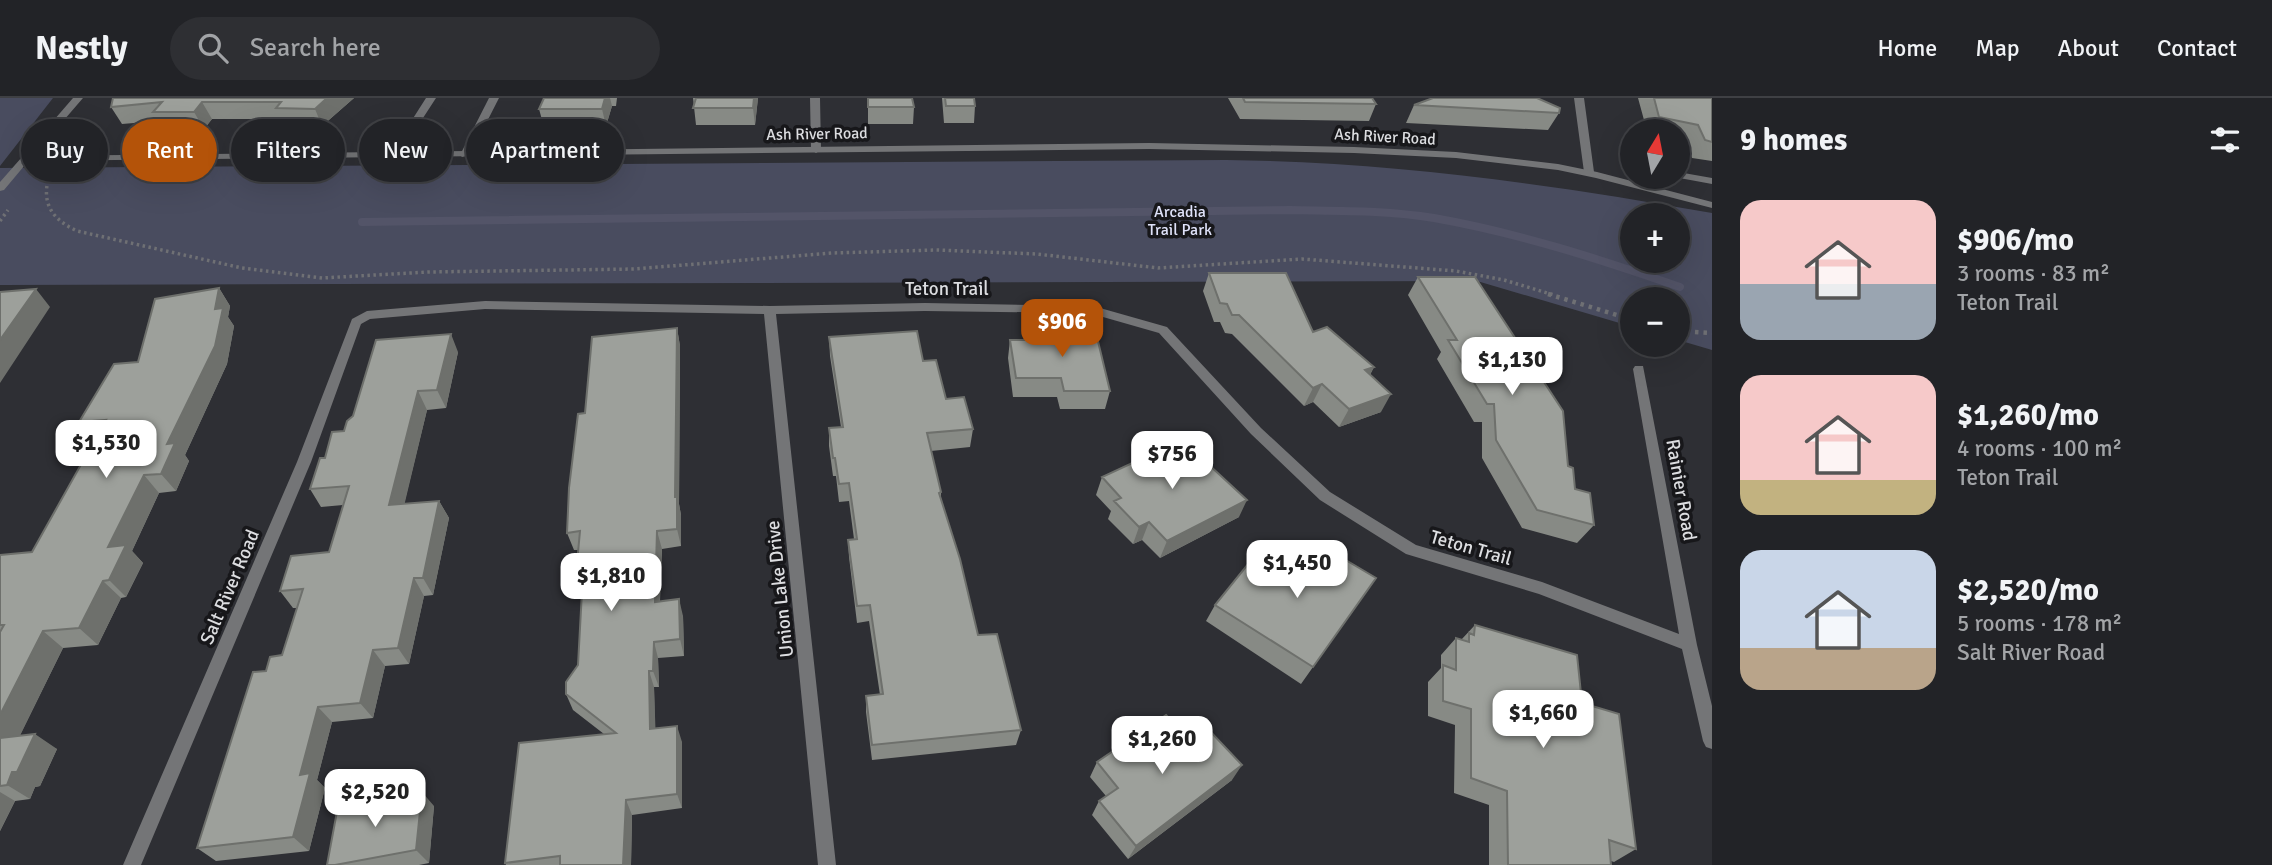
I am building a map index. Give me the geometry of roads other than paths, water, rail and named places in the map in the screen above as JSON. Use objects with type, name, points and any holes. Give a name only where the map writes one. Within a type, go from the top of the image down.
[{"type":"street","points":[[60,119],[78,98]]},
{"type":"street","points":[[418,119],[431,98]]},
{"type":"street","points":[[465,155],[494,98]]},
{"type":"street","points":[[815,98],[816,150]]},
{"type":"street","points":[[1579,98],[1589,172]]},
{"type":"street","name":"Ash River Road","points":[[452,155],[1149,146],[1288,149],[1487,159],[1620,175]]},
{"type":"street","name":"Ash River Road","points":[[108,159],[359,156]]},
{"type":"street","points":[[0,188],[21,164]]},
{"type":"street","name":"Ash River Road","points":[[1608,175],[1665,196],[1712,205]]},
{"type":"street","points":[[1690,177],[1712,181]]},
{"type":"street","name":"Teton Trail","points":[[356,322],[367,315],[485,305],[770,310],[925,307],[1089,309],[1163,330],[1256,431],[1325,496],[1411,550],[1542,588],[1689,645]]},
{"type":"street","name":"Union Lake Drive","points":[[770,310],[827,865]]},
{"type":"street","name":"Salt River Road","points":[[132,865],[304,462],[356,322]]},
{"type":"street","name":"Rainier Road","points":[[1639,369],[1689,645],[1712,741]]},
{"type":"waterway","points":[[362,222],[1290,210],[1380,212],[1416,215],[1497,231],[1680,287]]},
{"type":"park label","name":"Arcadia Trail Park","points":[[1180,221]]}]
